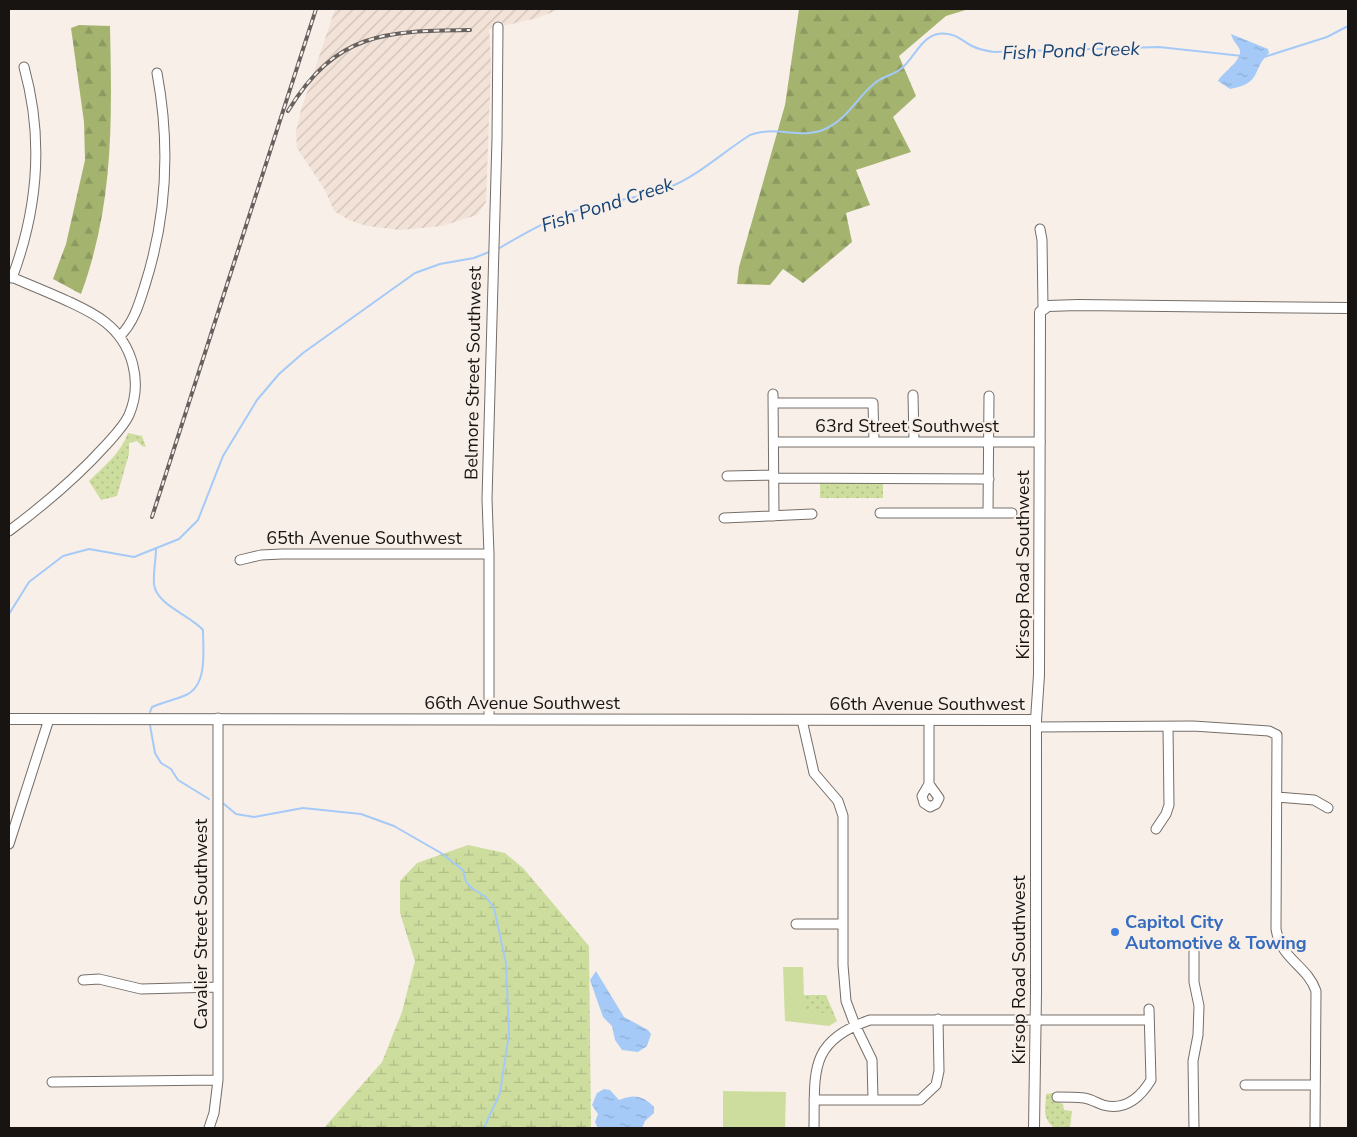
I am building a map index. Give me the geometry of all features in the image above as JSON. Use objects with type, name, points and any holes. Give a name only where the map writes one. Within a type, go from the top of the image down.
[{"type":"street","name":"Belmore Street Southwest","points":[[489,719],[490,554],[487,490],[497,139],[498,27]]},
{"type":"street","points":[[9,531],[77,476],[126,421],[134,399],[135,378],[130,353],[120,336],[99,318],[10,277],[32,211],[36,168],[35,123],[24,68]]},
{"type":"street","points":[[120,336],[131,323],[141,299],[154,254],[161,215],[166,144],[157,73]]},
{"type":"street","points":[[1040,229],[1042,240],[1043,308],[1078,305],[1348,308]]},
{"type":"street","name":"Kirsop Road Southwest","points":[[1034,1128],[1036,724],[1039,675],[1040,316],[1043,308]]},
{"type":"street","points":[[773,394],[774,516]]},
{"type":"street","points":[[914,395],[914,442]]},
{"type":"street","points":[[988,513],[989,396]]},
{"type":"street","points":[[773,403],[873,403],[874,442]]},
{"type":"street","name":"63rd Street Southwest","points":[[774,442],[1040,442]]},
{"type":"street","points":[[728,476],[989,479]]},
{"type":"street","points":[[880,513],[1012,513]]},
{"type":"street","points":[[724,518],[812,514]]},
{"type":"street","name":"65th Avenue Southwest","points":[[240,560],[255,556],[282,554],[490,554]]},
{"type":"street","name":"66th Avenue Southwest","points":[[9,718],[929,720],[1036,724],[1193,726],[1275,733],[1278,739],[1277,797]]},
{"type":"street","name":"Cavalier Street Southwest","points":[[209,1128],[214,1113],[218,1080],[218,718]]},
{"type":"street","points":[[9,844],[49,719]]},
{"type":"street","points":[[802,720],[814,773],[838,801],[843,816],[843,924],[846,1001],[854,1025],[872,1060],[873,1099]]},
{"type":"street","points":[[929,720],[929,784]]},
{"type":"street","points":[[1156,829],[1162,821],[1169,804],[1168,727]]},
{"type":"street","points":[[1315,1128],[1316,991],[1311,980],[1288,965],[1276,929],[1277,797],[1314,800],[1328,808]]},
{"type":"street","points":[[796,924],[843,924]]},
{"type":"street","points":[[1194,952],[1194,982],[1198,1006],[1198,1035],[1193,1061],[1194,1128]]},
{"type":"street","points":[[83,980],[100,979],[141,989],[217,987]]},
{"type":"street","points":[[1057,1097],[1085,1098],[1106,1106],[1129,1104],[1145,1090],[1151,1080],[1149,1009]]},
{"type":"street","points":[[814,1100],[920,1100],[936,1085],[939,1071],[938,1019]]},
{"type":"street","points":[[814,1128],[816,1064],[827,1044],[854,1025],[870,1020],[1149,1020]]},
{"type":"street","points":[[52,1082],[218,1080]]},
{"type":"street","points":[[1245,1085],[1315,1085]]},
{"type":"shaded area","points":[[335,9],[560,9],[537,18],[489,29],[491,65],[486,202],[477,215],[442,226],[400,230],[367,226],[349,220],[334,211],[325,190],[297,148],[296,132],[301,110]]},
{"type":"green space","points":[[799,9],[969,9],[946,16],[899,56],[916,96],[893,117],[911,152],[856,170],[870,205],[846,213],[852,242],[803,283],[783,269],[770,285],[737,284],[739,267],[785,105]]},
{"type":"green space","points":[[79,25],[110,26],[111,95],[109,162],[105,195],[92,261],[81,294],[53,279],[66,244],[85,160],[84,122],[71,28]]},
{"type":"green space","points":[[128,433],[142,436],[146,447],[137,441],[129,443],[129,454],[117,496],[101,500],[89,481],[117,453]]},
{"type":"green space","points":[[820,483],[883,483],[883,498],[820,498]]},
{"type":"green space","points":[[468,845],[505,853],[523,868],[589,946],[591,1128],[324,1128],[382,1062],[402,1012],[415,961],[400,913],[400,881],[417,863]]},
{"type":"green space","points":[[783,967],[803,967],[804,995],[826,995],[837,1021],[829,1026],[785,1021]]},
{"type":"green space","points":[[803,996],[825,996],[834,1014],[804,1011]]},
{"type":"green space","points":[[723,1091],[786,1092],[785,1128],[723,1128]]},
{"type":"green space","points":[[1053,1093],[1054,1101],[1063,1104],[1064,1110],[1072,1111],[1070,1128],[1054,1128],[1047,1120],[1045,1112],[1046,1094]]},
{"type":"water","points":[[1231,34],[1268,49],[1269,53],[1252,79],[1247,83],[1230,89],[1218,81],[1237,61],[1239,56],[1239,48]]},
{"type":"water","points":[[596,971],[624,1017],[648,1030],[651,1034],[647,1046],[638,1052],[622,1050],[615,1040],[612,1026],[603,1017],[590,980]]},
{"type":"water","points":[[604,1089],[610,1090],[619,1100],[633,1096],[642,1098],[654,1107],[654,1113],[645,1121],[642,1128],[598,1128],[595,1122],[598,1114],[592,1105],[597,1093]]},
{"type":"waterway","name":"Fish Pond Creek","points":[[1264,57],[1327,37],[1348,26]]},
{"type":"waterway","name":"Fish Pond Creek","points":[[498,249],[538,226],[570,213],[670,187],[701,170],[750,135],[768,131],[807,133],[825,129],[846,114],[875,83],[902,68],[926,40],[939,34],[952,35],[974,47],[994,52],[1159,47],[1242,56]]},
{"type":"waterway","name":"Fish Pond Creek","points":[[9,614],[29,582],[63,556],[89,549],[134,557],[179,539],[198,520],[223,456],[257,400],[279,374],[303,353],[415,273],[440,264],[474,258],[489,252]]},
{"type":"waterway","points":[[150,712],[152,707],[182,697],[193,690],[198,683],[203,666],[203,630],[167,604],[156,591],[154,584],[156,548]]},
{"type":"waterway","points":[[150,725],[155,753],[161,763],[171,769],[178,780],[209,799]]},
{"type":"waterway","points":[[224,804],[236,814],[254,817],[303,808],[361,814],[394,826],[441,853],[463,870],[466,882],[473,889],[486,897],[494,908],[506,963],[509,1034],[500,1093],[484,1128]]},
{"type":"railway","points":[[152,517],[316,9]]},
{"type":"railway","points":[[288,111],[306,85],[325,65],[344,51],[365,41],[388,35],[412,32],[470,30]]},
{"type":"place","name":"Capitol City Automotive & Towing","points":[[1115,932]]}]
